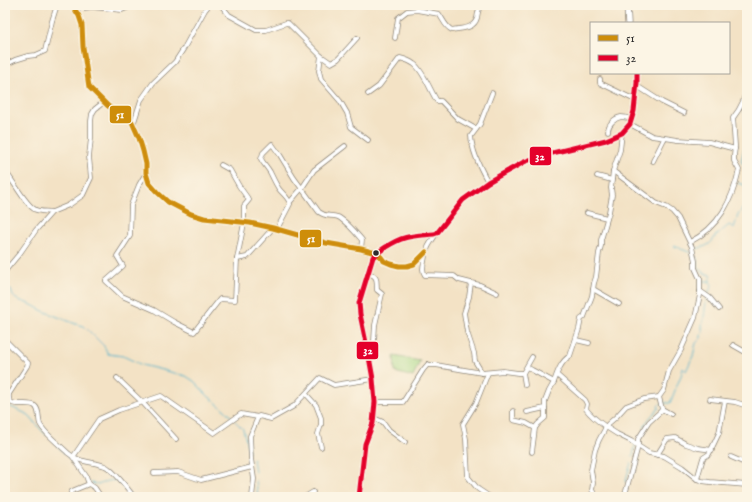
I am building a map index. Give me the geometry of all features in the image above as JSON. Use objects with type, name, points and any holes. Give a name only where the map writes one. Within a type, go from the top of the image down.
[{"type":"main road","points":[[627,5],[628,22]]},
{"type":"main road","points":[[73,7],[79,16],[82,25],[83,47],[89,87],[102,104],[108,106],[132,122],[143,151],[149,183],[168,202],[191,214],[204,218],[275,228],[326,243],[376,253]]},
{"type":"main road","points":[[359,497],[365,444],[373,423],[375,402],[373,379],[359,303],[373,257],[376,253],[402,238],[434,234],[438,232],[463,200],[488,182],[524,162],[540,156],[606,140],[622,133],[630,122],[634,111],[637,74]]},
{"type":"street","points":[[5,65],[15,60],[36,55],[45,51],[57,5]]},
{"type":"street","points":[[73,7],[122,10],[134,5]]},
{"type":"street","points":[[134,125],[141,100],[153,83],[175,62],[209,5]]},
{"type":"street","points":[[221,5],[229,15],[256,30],[266,30],[288,23],[320,56],[331,63],[338,59],[357,38]]},
{"type":"street","points":[[394,38],[398,18],[407,11],[417,10],[439,14],[446,26],[452,30],[470,27],[474,24],[481,5]]},
{"type":"street","points":[[320,56],[319,70],[321,79],[340,101],[347,113],[351,127],[368,140]]},
{"type":"street","points":[[368,94],[379,86],[400,58],[403,58],[415,64],[422,73],[437,102],[441,100],[458,119],[476,128]]},
{"type":"street","points":[[690,242],[702,235],[711,227],[724,211],[731,197],[739,170],[734,161],[735,149],[733,118],[741,106],[744,98],[747,87],[744,79],[747,71]]},
{"type":"street","points":[[600,79],[600,83],[635,100]]},
{"type":"street","points":[[636,86],[684,113]]},
{"type":"street","points":[[488,182],[476,157],[471,136],[480,124],[492,93]]},
{"type":"street","points":[[5,271],[36,230],[52,212],[83,195],[91,178],[89,157],[92,114],[95,109],[102,104]]},
{"type":"street","points":[[608,130],[611,123],[620,117],[625,117],[630,122],[652,136],[664,139],[709,142],[735,149]]},
{"type":"street","points":[[532,452],[535,428],[545,418],[545,401],[557,372],[570,356],[581,319],[584,317],[592,296],[601,240],[612,195],[611,188],[613,171],[620,150],[622,133]]},
{"type":"street","points":[[653,161],[664,139]]},
{"type":"street","points":[[290,202],[261,159],[263,154],[272,144],[294,178],[319,212],[323,216],[338,217],[344,222],[360,237],[362,241],[361,249]]},
{"type":"street","points":[[237,259],[247,257],[275,228],[290,202],[314,170],[345,146]]},
{"type":"street","points":[[146,173],[139,185],[131,205],[130,236],[117,256],[123,266],[106,280],[122,296],[154,310],[194,332],[220,299],[234,300],[237,259],[244,223],[244,206],[249,200],[230,170],[220,165]]},
{"type":"street","points":[[5,171],[10,176],[20,193],[36,210],[52,212]]},
{"type":"street","points":[[613,171],[656,203],[672,211],[678,218],[690,242],[694,256],[695,268],[700,279],[700,291],[695,318],[681,350],[669,370],[664,390],[659,397],[662,409],[659,414],[652,419],[638,439],[638,446],[624,497]]},
{"type":"street","points":[[597,176],[612,180]]},
{"type":"street","points":[[587,213],[607,218]]},
{"type":"street","points":[[376,253],[384,261],[391,264],[407,266],[414,264],[426,252],[438,232]]},
{"type":"street","points":[[426,252],[423,270],[425,274],[454,276],[459,280],[480,285],[497,293]]},
{"type":"street","points":[[369,273],[377,279],[377,290],[382,294],[375,325],[373,358],[370,361]]},
{"type":"street","points":[[471,283],[469,297],[464,313],[467,332],[475,361],[482,373]]},
{"type":"street","points":[[593,290],[619,304]]},
{"type":"street","points":[[700,291],[706,294],[719,309]]},
{"type":"street","points":[[5,340],[28,363],[9,394],[8,397],[10,401],[14,404],[31,405],[36,407],[40,424],[47,435],[77,460],[106,466],[122,481],[134,497]]},
{"type":"street","points":[[576,340],[589,343]]},
{"type":"street","points":[[734,345],[747,353]]},
{"type":"street","points":[[525,385],[523,373],[532,357]]},
{"type":"street","points":[[375,402],[403,402],[428,364],[436,364],[482,373],[503,371],[523,373]]},
{"type":"street","points":[[527,367],[554,382]]},
{"type":"street","points":[[488,373],[476,403],[463,424],[466,440],[468,477],[478,488],[490,497]]},
{"type":"street","points":[[556,375],[585,400],[587,404],[587,411],[598,421],[649,453],[664,456],[682,467],[697,479],[710,482],[747,485]]},
{"type":"street","points":[[117,378],[142,402],[176,439]]},
{"type":"street","points":[[73,457],[99,419],[119,410],[161,396],[214,433],[241,414],[271,418],[294,406],[320,378],[334,385],[373,379]]},
{"type":"street","points":[[306,394],[316,405],[321,418],[321,425],[318,434],[321,447]]},
{"type":"street","points":[[596,497],[592,490],[593,483],[591,470],[599,440],[606,427],[626,406],[644,398],[659,397]]},
{"type":"street","points":[[710,399],[735,402],[747,406]]},
{"type":"street","points":[[697,479],[703,458],[712,450],[719,432],[725,401]]},
{"type":"street","points":[[528,412],[545,408]]},
{"type":"street","points":[[662,409],[671,414]]},
{"type":"street","points":[[512,411],[513,420],[526,423],[535,428]]},
{"type":"street","points":[[252,497],[254,479],[250,436],[258,417]]},
{"type":"street","points":[[374,418],[383,422],[389,430],[405,442]]},
{"type":"street","points":[[657,455],[668,438],[675,438],[698,448],[712,450]]},
{"type":"street","points":[[73,457],[86,476],[89,484],[95,488],[101,497]]},
{"type":"street","points":[[731,457],[747,464]]},
{"type":"street","points":[[154,473],[178,472],[201,480],[252,467]]},
{"type":"street","points":[[68,497],[72,491],[89,484]]},
{"type":"street","points":[[305,497],[313,492]]},
{"type":"green space","points":[[394,356],[420,361],[413,377],[395,372]]},
{"type":"waterway","points":[[747,107],[744,110],[747,125]]},
{"type":"waterway","points":[[746,171],[747,168],[741,162],[747,141]]},
{"type":"waterway","points":[[746,172],[745,177],[747,181]]},
{"type":"waterway","points":[[738,183],[747,186]]},
{"type":"waterway","points":[[694,249],[708,245],[716,235],[718,235],[729,225],[734,228],[738,215],[743,208],[747,208]]},
{"type":"waterway","points":[[675,245],[675,247],[677,246],[692,253]]},
{"type":"waterway","points":[[696,257],[698,267],[703,273],[712,276],[710,283]]},
{"type":"waterway","points":[[702,281],[709,281]]},
{"type":"waterway","points":[[708,296],[712,285],[711,283]]},
{"type":"waterway","points":[[5,289],[11,290],[16,299],[53,315],[84,326],[104,346],[108,354],[123,356],[142,365],[186,376],[195,382],[232,418]]},
{"type":"waterway","points":[[702,328],[707,299]]},
{"type":"waterway","points":[[662,403],[670,403],[683,368],[686,371],[693,356],[696,343],[701,338],[701,333],[703,332],[702,328]]},
{"type":"waterway","points":[[5,396],[9,406],[27,414],[46,435]]},
{"type":"waterway","points":[[644,427],[659,408],[658,406],[660,404]]},
{"type":"waterway","points":[[235,421],[243,429],[249,452]]},
{"type":"waterway","points":[[55,444],[75,464]]},
{"type":"waterway","points":[[633,456],[635,445]]},
{"type":"waterway","points":[[253,459],[255,472]]},
{"type":"waterway","points":[[626,482],[631,463]]},
{"type":"waterway","points":[[91,483],[98,485],[107,481],[117,480],[131,497]]},
{"type":"waterway","points":[[256,480],[258,497]]},
{"type":"transit line","name":"51","points":[[72,5],[79,16],[82,25],[83,47],[89,87],[108,106],[132,122],[143,151],[149,183],[168,202],[191,214],[204,218],[250,223],[326,243],[376,253],[384,261],[399,266],[414,264],[426,252]]},
{"type":"transit line","name":"32","points":[[359,497],[365,444],[373,423],[375,402],[373,379],[359,303],[373,257],[384,248],[398,240],[437,233],[463,200],[488,182],[524,162],[540,156],[606,140],[622,133],[630,124],[634,111],[637,74]]}]
